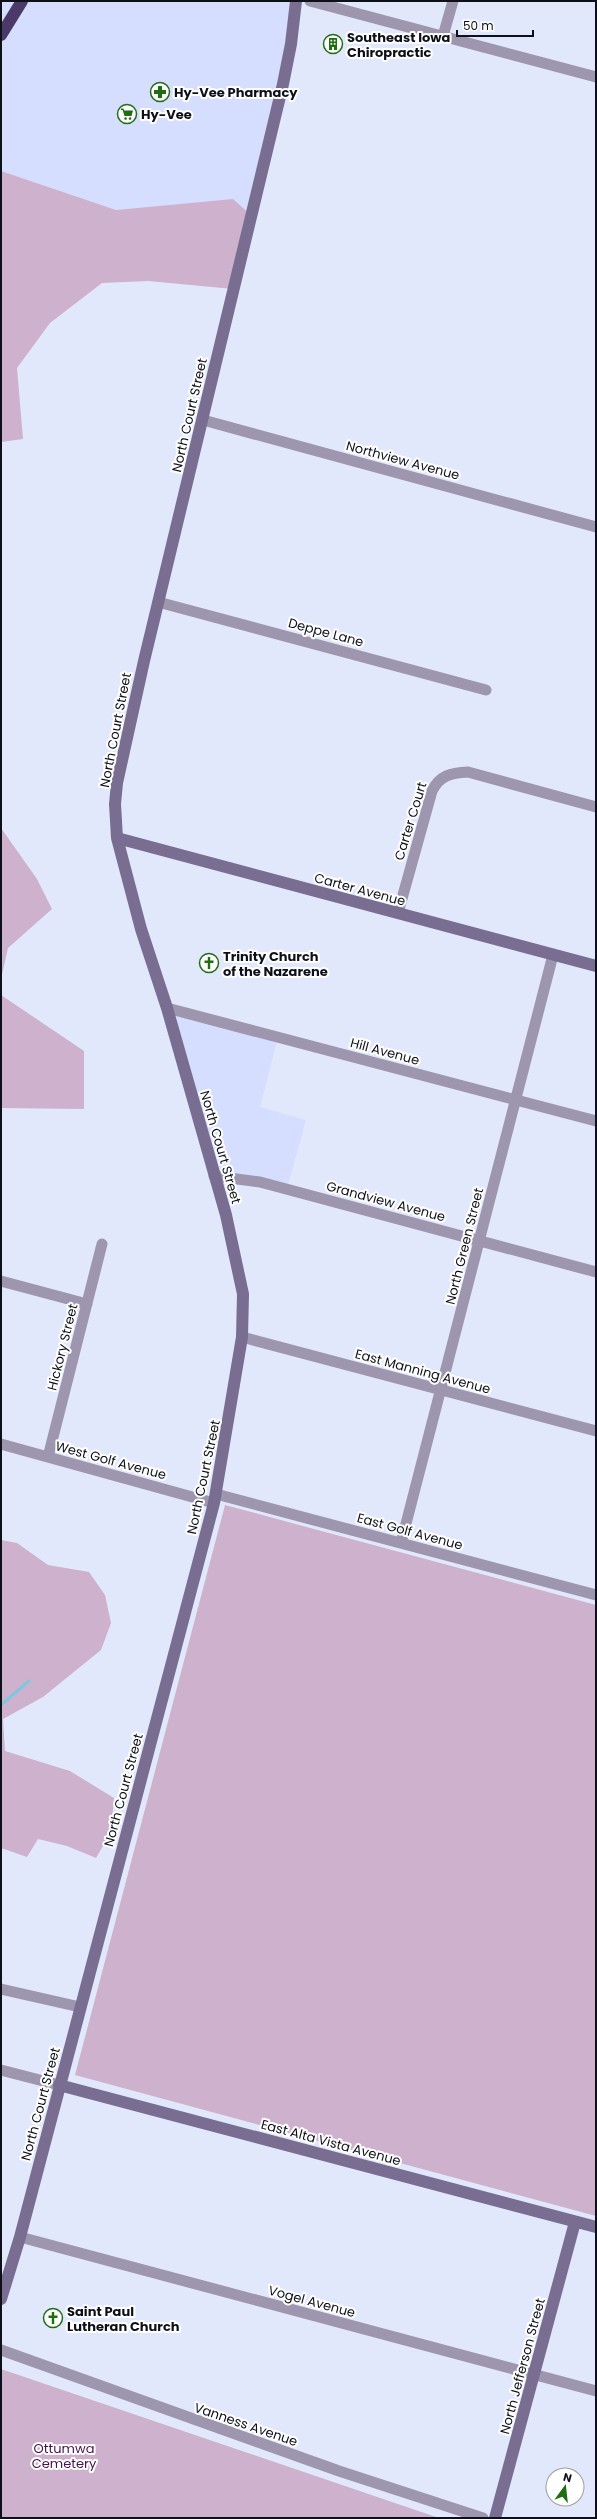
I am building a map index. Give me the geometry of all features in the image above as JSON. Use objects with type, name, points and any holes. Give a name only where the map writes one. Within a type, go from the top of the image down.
[{"type":"highway","points":[[1,35],[22,1]]},
{"type":"main road","name":"North Court Street","points":[[1,2299],[20,2237],[215,1498],[242,1337],[244,1311],[240,1275],[226,1215],[167,1008],[141,929],[117,838],[115,804],[121,762],[158,602],[203,420],[282,84],[291,44],[296,1]]},
{"type":"main road","name":"Carter Avenue","points":[[117,838],[596,966]]},
{"type":"main road","name":"East Alta Vista Avenue","points":[[59,2085],[596,2228]]},
{"type":"main road","name":"North Jefferson Street","points":[[495,2518],[575,2222]]},
{"type":"street","points":[[310,1],[596,77]]},
{"type":"street","points":[[443,36],[453,1]]},
{"type":"street","name":"Northview Avenue","points":[[203,420],[596,527]]},
{"type":"street","name":"Deppe Lane","points":[[158,602],[486,690]]},
{"type":"street","name":"Carter Court","points":[[398,913],[432,791],[437,780],[450,773],[468,772],[596,807]]},
{"type":"street","name":"North Green Street","points":[[401,1543],[553,955]]},
{"type":"street","name":"Hill Avenue","points":[[167,1008],[596,1121]]},
{"type":"street","name":"Grandview Avenue","points":[[214,1176],[260,1182],[596,1272]]},
{"type":"street","name":"Hickory Street","points":[[48,1457],[102,1244]]},
{"type":"street","points":[[1,1281],[87,1304]]},
{"type":"street","name":"East Manning Avenue","points":[[242,1337],[596,1431]]},
{"type":"street","name":"West Golf Avenue","points":[[1,1444],[215,1498]]},
{"type":"street","name":"East Golf Avenue","points":[[215,1498],[401,1543],[596,1595]]},
{"type":"street","points":[[1,1989],[80,2007]]},
{"type":"street","points":[[1,2070],[59,2085]]},
{"type":"street","name":"Vogel Avenue","points":[[20,2237],[596,2391]]},
{"type":"street","name":"Vanness Avenue","points":[[1,2350],[339,2471],[483,2518]]},
{"type":"shaded area","points":[[1,1],[296,1],[251,215],[233,199],[116,210],[1,171]]},
{"type":"shaded area","points":[[167,1008],[278,1037],[260,1107],[306,1120],[287,1189],[214,1176]]},
{"type":"green space","points":[[1,171],[116,210],[233,199],[251,215],[233,289],[148,281],[102,283],[50,323],[17,368],[23,439],[1,442]]},
{"type":"green space","points":[[1,828],[37,879],[52,909],[8,948],[1,979]]},
{"type":"green space","points":[[1,995],[84,1051],[84,1109],[1,1108]]},
{"type":"green space","points":[[225,1505],[596,1605],[596,2216],[75,2075]]},
{"type":"green space","points":[[1,1540],[17,1543],[48,1565],[89,1572],[105,1595],[111,1623],[101,1650],[43,1697],[3,1719],[5,1751],[70,1771],[114,1798],[111,1832],[96,1858],[67,1846],[38,1839],[27,1857],[1,1848]]},
{"type":"green space","name":"Ottumwa Cemetery","points":[[1,2369],[439,2518],[1,2518]]},
{"type":"waterway","points":[[1,1705],[29,1681]]},
{"type":"place","name":"Southeast Iowa Chiropractic","points":[[333,44]]},
{"type":"place","name":"Hy-Vee Pharmacy","points":[[160,92]]},
{"type":"place","name":"Hy-Vee","points":[[127,114]]},
{"type":"place","name":"Trinity Church of the Nazarene","points":[[209,963]]},
{"type":"place","name":"Saint Paul Lutheran Church","points":[[53,2318]]}]
